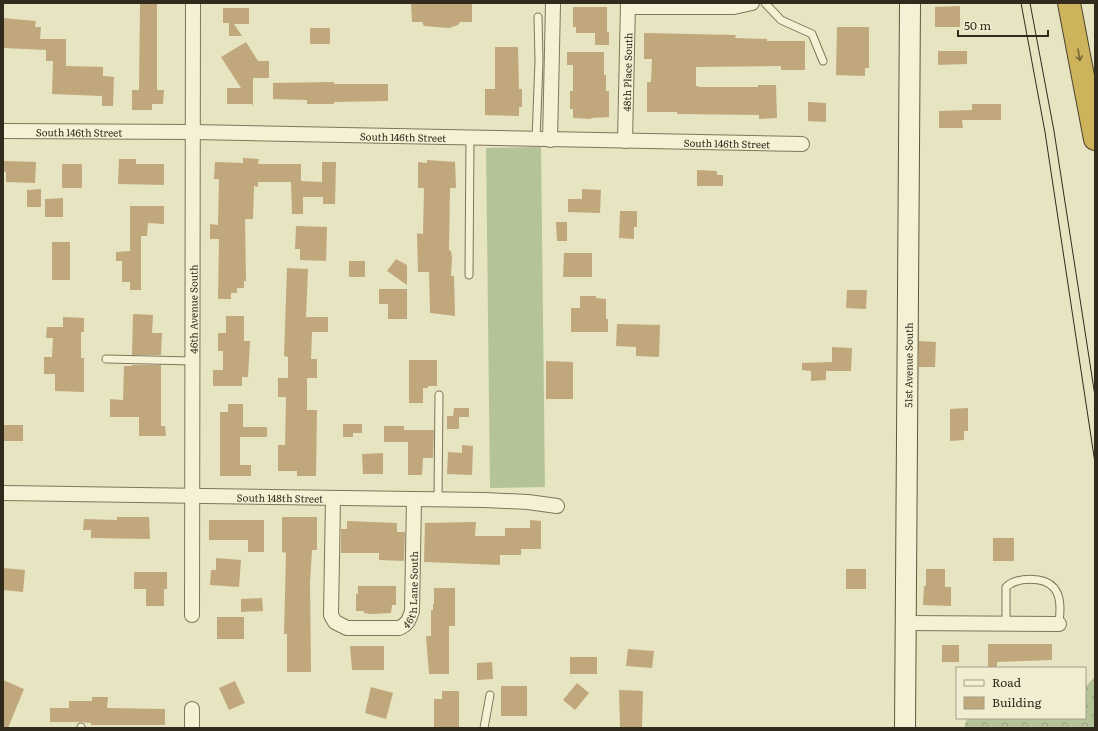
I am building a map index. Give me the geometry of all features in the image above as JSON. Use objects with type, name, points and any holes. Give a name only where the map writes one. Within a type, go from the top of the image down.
[{"type":"highway","points":[[1069,3],[1095,139]]},
{"type":"street","name":"46th Avenue South","points":[[192,615],[193,3]]},
{"type":"street","points":[[628,5],[734,8],[752,3]]},
{"type":"street","name":"51st Avenue South","points":[[905,728],[910,3]]},
{"type":"street","points":[[550,140],[553,4]]},
{"type":"street","name":"48th Place South","points":[[625,141],[628,5]]},
{"type":"street","name":"South 146th Street","points":[[3,132],[193,132],[802,144]]},
{"type":"street","name":"South 148th Street","points":[[3,493],[528,502],[557,506]]},
{"type":"street","name":"46th Lane South","points":[[333,499],[331,615],[335,622],[347,628],[399,628],[406,625],[410,618],[412,611],[414,500]]},
{"type":"street","points":[[906,623],[1059,624]]},
{"type":"street","points":[[192,709],[192,728]]},
{"type":"lane","points":[[765,3],[781,20],[812,34],[823,61]]},
{"type":"lane","points":[[536,139],[539,61],[538,17]]},
{"type":"lane","points":[[470,138],[470,275]]},
{"type":"lane","points":[[106,359],[192,361]]},
{"type":"lane","points":[[438,395],[438,500]]},
{"type":"lane","points":[[1006,624],[1006,588],[1011,583],[1025,579],[1047,583],[1055,589],[1060,605],[1059,624]]},
{"type":"lane","points":[[484,728],[490,695]]},
{"type":"green space","points":[[541,147],[545,487],[490,488],[486,148]]},
{"type":"green space","points":[[1095,677],[1095,728],[964,728],[967,719],[1086,719],[1086,686]]},
{"type":"building","points":[[140,3],[157,3],[157,90],[164,90],[163,104],[152,104],[152,110],[132,110],[132,90],[139,90]]},
{"type":"building","points":[[411,3],[472,3],[472,22],[460,22],[458,25],[449,28],[424,26],[422,22],[412,22]]},
{"type":"building","points":[[960,6],[960,27],[935,27],[935,7]]},
{"type":"building","points":[[573,7],[607,7],[607,32],[609,32],[609,45],[595,45],[595,33],[576,33],[576,27],[573,27]]},
{"type":"building","points":[[223,8],[249,8],[249,24],[234,24],[242,36],[229,36],[229,23],[223,23]]},
{"type":"building","points":[[3,18],[36,21],[35,27],[41,27],[40,39],[66,39],[66,66],[103,67],[103,76],[114,77],[113,106],[102,106],[102,96],[52,94],[53,61],[46,61],[46,50],[3,48]]},
{"type":"building","points":[[837,27],[869,27],[869,68],[865,68],[865,76],[836,75]]},
{"type":"building","points":[[310,28],[330,28],[330,44],[310,44]]},
{"type":"building","points":[[644,33],[736,35],[735,38],[767,39],[767,41],[805,41],[805,70],[781,70],[781,66],[696,67],[696,86],[700,87],[758,87],[758,85],[776,85],[777,118],[759,119],[759,115],[647,112],[647,82],[651,82],[652,59],[644,59]]},
{"type":"building","points":[[246,42],[258,61],[269,61],[269,78],[253,78],[253,107],[252,104],[227,104],[227,88],[241,88],[221,57]]},
{"type":"building","points":[[495,47],[518,47],[519,89],[522,89],[522,107],[519,107],[519,116],[485,115],[485,89],[495,89]]},
{"type":"building","points":[[938,51],[967,51],[967,64],[938,65]]},
{"type":"building","points":[[567,52],[604,52],[606,91],[609,91],[609,117],[591,119],[573,118],[573,109],[570,109],[570,91],[573,91],[573,65],[567,65]]},
{"type":"building","points":[[334,82],[334,84],[388,84],[388,101],[307,104],[307,100],[273,99],[273,83]]},
{"type":"building","points":[[808,102],[826,103],[826,122],[808,121]]},
{"type":"building","points":[[972,104],[1001,104],[1001,120],[962,120],[963,128],[939,128],[939,111],[972,110]]},
{"type":"building","points":[[243,158],[259,159],[258,164],[301,164],[301,181],[322,182],[322,162],[336,162],[335,204],[323,204],[323,197],[303,197],[303,214],[292,214],[291,182],[258,182],[258,187],[254,186],[253,219],[245,219],[246,281],[244,281],[244,288],[237,288],[237,293],[231,293],[231,299],[218,299],[219,239],[210,239],[210,224],[218,225],[219,179],[214,179],[215,162],[243,163]]},
{"type":"building","points":[[119,159],[136,159],[136,164],[164,164],[164,185],[118,184]]},
{"type":"building","points":[[427,160],[455,162],[456,188],[450,188],[449,250],[451,251],[452,257],[451,276],[454,276],[455,316],[430,313],[429,272],[418,272],[417,233],[423,234],[424,188],[418,188],[418,162],[427,163]]},
{"type":"building","points":[[3,161],[36,162],[35,183],[6,182],[6,172],[3,171]]},
{"type":"building","points":[[62,164],[82,164],[82,188],[62,188]]},
{"type":"building","points":[[697,170],[717,171],[717,175],[723,175],[723,186],[697,186]]},
{"type":"building","points":[[41,189],[41,207],[27,207],[27,190]]},
{"type":"building","points":[[582,189],[601,190],[600,213],[568,212],[568,199],[582,199]]},
{"type":"building","points":[[63,198],[63,217],[45,217],[45,199]]},
{"type":"building","points":[[130,206],[164,206],[164,224],[148,223],[147,236],[141,236],[141,290],[130,290],[130,282],[122,282],[122,261],[116,261],[116,252],[130,251]]},
{"type":"building","points":[[620,211],[637,211],[637,227],[634,227],[634,239],[619,238]]},
{"type":"building","points":[[556,222],[567,222],[567,241],[557,241]]},
{"type":"building","points":[[296,226],[327,227],[326,261],[300,260],[300,249],[295,249]]},
{"type":"building","points":[[52,242],[70,242],[70,280],[52,280]]},
{"type":"building","points":[[564,253],[592,253],[592,277],[563,277]]},
{"type":"building","points":[[396,259],[407,265],[407,285],[387,271]]},
{"type":"building","points":[[349,261],[365,261],[365,277],[349,277]]},
{"type":"building","points":[[287,268],[308,269],[306,317],[328,317],[328,332],[312,332],[311,359],[317,359],[317,378],[307,378],[307,410],[317,410],[316,476],[297,476],[297,471],[278,471],[278,445],[285,445],[286,397],[278,397],[278,378],[288,378],[288,357],[284,356]]},
{"type":"building","points":[[379,289],[407,289],[407,319],[388,319],[388,304],[379,304]]},
{"type":"building","points":[[847,290],[867,290],[866,309],[846,308]]},
{"type":"building","points":[[580,296],[596,296],[596,298],[606,299],[606,319],[608,319],[608,332],[571,332],[571,308],[580,308]]},
{"type":"building","points":[[133,314],[153,315],[152,333],[162,333],[161,355],[132,355]]},
{"type":"building","points":[[226,316],[244,316],[244,341],[250,341],[248,377],[242,377],[242,386],[213,386],[213,370],[223,370],[223,351],[218,351],[218,333],[226,333]]},
{"type":"building","points":[[63,317],[84,318],[84,332],[81,332],[81,358],[84,358],[84,392],[55,391],[55,374],[44,374],[44,357],[52,357],[53,338],[46,338],[47,327],[63,327]]},
{"type":"building","points":[[617,324],[660,325],[659,357],[636,356],[636,347],[616,346]]},
{"type":"building","points":[[919,341],[936,342],[935,367],[919,367]]},
{"type":"building","points":[[832,347],[852,348],[851,371],[826,371],[826,380],[811,381],[811,371],[802,370],[802,363],[832,362]]},
{"type":"building","points":[[409,360],[437,360],[437,386],[428,386],[428,388],[423,388],[423,403],[409,403]]},
{"type":"building","points":[[546,361],[573,362],[573,399],[546,399]]},
{"type":"building","points":[[161,365],[161,426],[165,426],[166,436],[139,436],[139,417],[110,417],[110,399],[123,400],[124,366]]},
{"type":"building","points":[[228,404],[243,404],[243,427],[267,427],[267,437],[240,437],[240,465],[251,465],[251,476],[220,476],[220,412],[228,412]]},
{"type":"building","points":[[454,408],[469,408],[469,417],[459,417],[459,429],[447,429],[447,416],[453,416]]},
{"type":"building","points":[[968,408],[968,431],[964,431],[964,440],[950,441],[950,409]]},
{"type":"building","points":[[343,424],[362,424],[362,433],[353,433],[353,437],[343,437]]},
{"type":"building","points":[[3,425],[23,425],[23,441],[3,441]]},
{"type":"building","points":[[384,426],[404,426],[404,430],[434,430],[433,458],[423,458],[422,475],[408,475],[408,442],[384,442]]},
{"type":"building","points":[[462,445],[473,446],[472,475],[447,474],[448,452],[462,453]]},
{"type":"building","points":[[383,453],[383,474],[363,474],[362,454]]},
{"type":"building","points":[[117,517],[149,517],[150,539],[91,538],[91,530],[83,530],[84,519],[117,520]]},
{"type":"building","points":[[282,517],[317,517],[317,550],[312,550],[310,583],[311,672],[287,672],[287,634],[284,634],[286,553],[282,552]]},
{"type":"building","points":[[209,520],[264,520],[264,552],[248,552],[248,540],[209,540]]},
{"type":"building","points":[[530,520],[541,521],[541,549],[521,549],[521,555],[500,555],[500,565],[424,562],[425,523],[476,522],[475,536],[505,536],[505,528],[530,528]]},
{"type":"building","points":[[347,521],[397,523],[397,532],[405,532],[404,561],[379,560],[379,553],[341,553],[341,529],[347,529]]},
{"type":"building","points":[[993,538],[1014,538],[1014,561],[993,561]]},
{"type":"building","points":[[216,558],[241,560],[239,587],[210,585],[211,570],[216,570]]},
{"type":"building","points":[[3,568],[25,570],[23,592],[3,590]]},
{"type":"building","points":[[846,569],[866,569],[866,589],[846,589]]},
{"type":"building","points":[[926,569],[945,569],[945,587],[951,587],[951,606],[923,605],[924,586],[926,586]]},
{"type":"building","points":[[134,572],[167,572],[167,589],[164,589],[164,606],[146,606],[146,589],[134,589]]},
{"type":"building","points":[[358,586],[396,586],[396,605],[392,605],[391,613],[371,614],[364,613],[364,611],[356,611],[356,594],[358,594]]},
{"type":"building","points":[[434,588],[455,588],[455,626],[449,626],[449,674],[429,674],[426,636],[431,636],[431,610],[433,610],[434,604]]},
{"type":"building","points":[[262,598],[263,611],[241,612],[241,599]]},
{"type":"building","points":[[217,617],[244,617],[244,639],[217,639]]},
{"type":"building","points":[[988,644],[1052,644],[1052,660],[997,662],[997,667],[988,667]]},
{"type":"building","points":[[942,645],[959,645],[959,662],[942,662]]},
{"type":"building","points":[[350,646],[384,646],[384,670],[352,670]]},
{"type":"building","points":[[628,649],[654,651],[652,668],[626,666]]},
{"type":"building","points":[[570,657],[597,657],[597,674],[570,674]]},
{"type":"building","points":[[492,662],[493,679],[477,680],[477,663]]},
{"type":"building","points":[[3,680],[24,689],[8,728],[3,728]]},
{"type":"building","points":[[235,681],[245,703],[229,710],[219,688]]},
{"type":"building","points":[[577,683],[589,693],[575,710],[563,700]]},
{"type":"building","points":[[501,686],[527,686],[527,716],[501,716]]},
{"type":"building","points":[[371,687],[393,693],[386,719],[365,713]]},
{"type":"building","points":[[619,690],[643,691],[642,728],[620,728]]},
{"type":"building","points":[[442,691],[459,691],[459,728],[434,728],[434,699],[442,699]]},
{"type":"building","points":[[92,697],[108,697],[107,708],[165,709],[165,725],[91,725],[91,723],[81,722],[50,722],[50,708],[69,708],[69,701],[92,701]]},
{"type":"tram line","points":[[1021,3],[1045,132],[1095,463]]},
{"type":"tram line","points":[[1030,3],[1054,131],[1095,396]]}]
